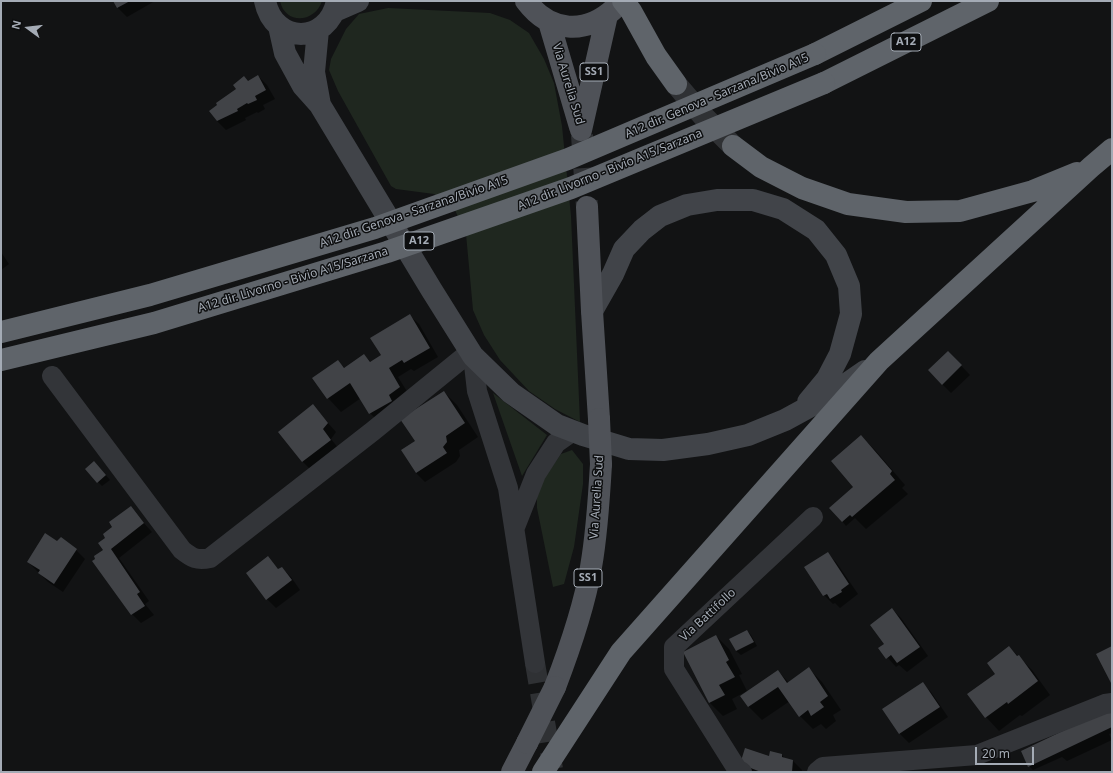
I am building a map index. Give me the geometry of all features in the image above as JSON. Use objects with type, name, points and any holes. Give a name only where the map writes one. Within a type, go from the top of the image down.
[{"type":"highway","name":"A12","points":[[815,54],[921,1]]},
{"type":"highway","name":"A12","points":[[824,83],[988,1]]},
{"type":"highway","points":[[616,6],[631,11],[656,56],[676,84]]},
{"type":"highway","name":"A12 dir. Genova - Sarzana/Bivio A15","points":[[1,332],[150,295],[375,228],[568,159],[815,54]]},
{"type":"highway","name":"A12 dir. Livorno - Bivio A15/Sarzana","points":[[1,360],[154,323],[387,252],[571,188],[824,83]]},
{"type":"highway","points":[[733,146],[761,168],[802,188],[848,204],[906,212],[960,211],[1033,191],[1091,167]]},
{"type":"highway","points":[[543,772],[621,652],[879,361],[1091,167],[1112,150]]},
{"type":"main road","points":[[265,1],[272,18],[279,26],[298,34],[318,30],[331,18],[336,6],[358,1]]},
{"type":"main road","points":[[514,1],[565,26],[582,26],[616,6]]},
{"type":"main road","name":"Via Aurelia Sud","points":[[536,11],[581,130],[616,6]]},
{"type":"main road","points":[[279,26],[285,53],[303,86],[320,105],[430,289],[472,354],[511,393],[557,426],[629,449],[663,450],[708,444],[748,435],[785,420],[829,396],[879,361]]},
{"type":"main road","points":[[318,30],[314,72],[320,105]]},
{"type":"main road","points":[[592,311],[613,274],[624,249],[642,230],[660,216],[688,205],[717,200],[753,200],[783,209],[816,230],[836,255],[849,286],[851,314],[840,354],[827,379],[799,412]]},
{"type":"main road","name":"Via Aurelia Sud","points":[[512,772],[555,687],[572,642],[589,576],[598,518],[601,464],[600,419],[592,311],[587,207]]},
{"type":"street","points":[[52,376],[182,550],[190,556],[201,560],[210,558],[472,354]]},
{"type":"street","points":[[472,354],[477,391],[508,488],[535,663]]},
{"type":"street","points":[[515,529],[536,474],[556,443],[573,431]]},
{"type":"street","name":"Via Battifollo","points":[[742,772],[737,769],[674,669],[674,647],[813,517]]},
{"type":"street","points":[[817,772],[823,767],[977,755],[1105,704],[1112,703]]},
{"type":"shaded area","points":[[280,1],[322,1],[313,14],[300,18],[288,14],[283,9]]},
{"type":"shaded area","points":[[388,8],[490,13],[510,20],[529,33],[544,59],[554,83],[562,126],[571,216],[580,422],[555,409],[529,391],[500,360],[484,335],[473,310],[466,234],[454,208],[434,194],[396,189],[391,186],[338,91],[329,70],[331,59],[346,29],[359,14]]},
{"type":"shaded area","points":[[493,393],[547,435],[522,476]]},
{"type":"shaded area","points":[[572,450],[583,464],[583,484],[574,547],[564,584],[553,587],[537,508],[537,495],[545,477],[561,454]]},
{"type":"building","points":[[113,1],[130,1],[117,8]]},
{"type":"building","points":[[258,75],[266,90],[255,96],[257,100],[248,104],[247,103],[237,109],[238,111],[217,121],[209,111],[217,105],[216,103],[236,89],[233,85],[244,76],[248,81]]},
{"type":"building","points":[[410,314],[430,348],[404,363],[402,360],[389,368],[400,387],[389,395],[392,401],[369,414],[350,383],[327,399],[312,378],[338,360],[344,368],[364,354],[370,362],[381,355],[370,338]]},
{"type":"building","points":[[948,351],[962,365],[942,385],[928,370]]},
{"type":"building","points":[[444,391],[465,423],[446,436],[447,442],[443,447],[447,453],[416,473],[401,450],[415,441],[400,419]]},
{"type":"building","points":[[313,404],[328,423],[323,429],[331,440],[302,462],[278,432]]},
{"type":"building","points":[[861,435],[892,471],[890,474],[895,480],[852,517],[850,515],[842,522],[829,508],[853,487],[831,461]]},
{"type":"building","points":[[94,461],[106,475],[97,483],[85,469]]},
{"type":"building","points":[[131,506],[144,523],[111,549],[140,592],[137,594],[145,606],[131,615],[92,561],[95,559],[94,556],[103,550],[98,543],[105,538],[103,534],[112,527],[109,522]]},
{"type":"building","points":[[45,533],[57,541],[61,537],[77,549],[54,584],[38,573],[40,570],[27,562]]},
{"type":"building","points":[[828,552],[849,584],[841,590],[842,592],[830,599],[827,594],[823,596],[804,567]]},
{"type":"building","points":[[268,556],[278,569],[282,567],[292,580],[266,600],[246,573]]},
{"type":"building","points":[[892,608],[920,647],[897,663],[891,655],[886,659],[878,648],[884,644],[870,625]]},
{"type":"building","points":[[747,630],[754,642],[736,651],[729,639]]},
{"type":"building","points":[[716,635],[729,660],[726,662],[735,677],[719,685],[725,695],[709,703],[683,652]]},
{"type":"building","points":[[1009,646],[1017,656],[1019,655],[1038,681],[1008,704],[1007,702],[985,718],[967,694],[995,674],[987,663]]},
{"type":"building","points":[[1112,646],[1112,682],[1111,683],[1096,654]]},
{"type":"building","points":[[809,667],[828,696],[820,702],[824,707],[811,716],[808,710],[799,717],[778,687],[748,707],[740,696],[778,670],[787,683]]},
{"type":"building","points":[[923,682],[940,707],[899,734],[882,709]]},
{"type":"building","points":[[1112,711],[1112,727],[1028,767],[1021,751],[1096,715]]},
{"type":"building","points":[[745,748],[769,756],[770,751],[782,754],[782,757],[793,760],[792,772],[761,772],[740,764]]},
{"type":"tunnel","points":[[676,84],[704,117],[733,146]]},
{"type":"tunnel","points":[[582,135],[587,207]]},
{"type":"tunnel","points":[[535,663],[553,769]]}]
